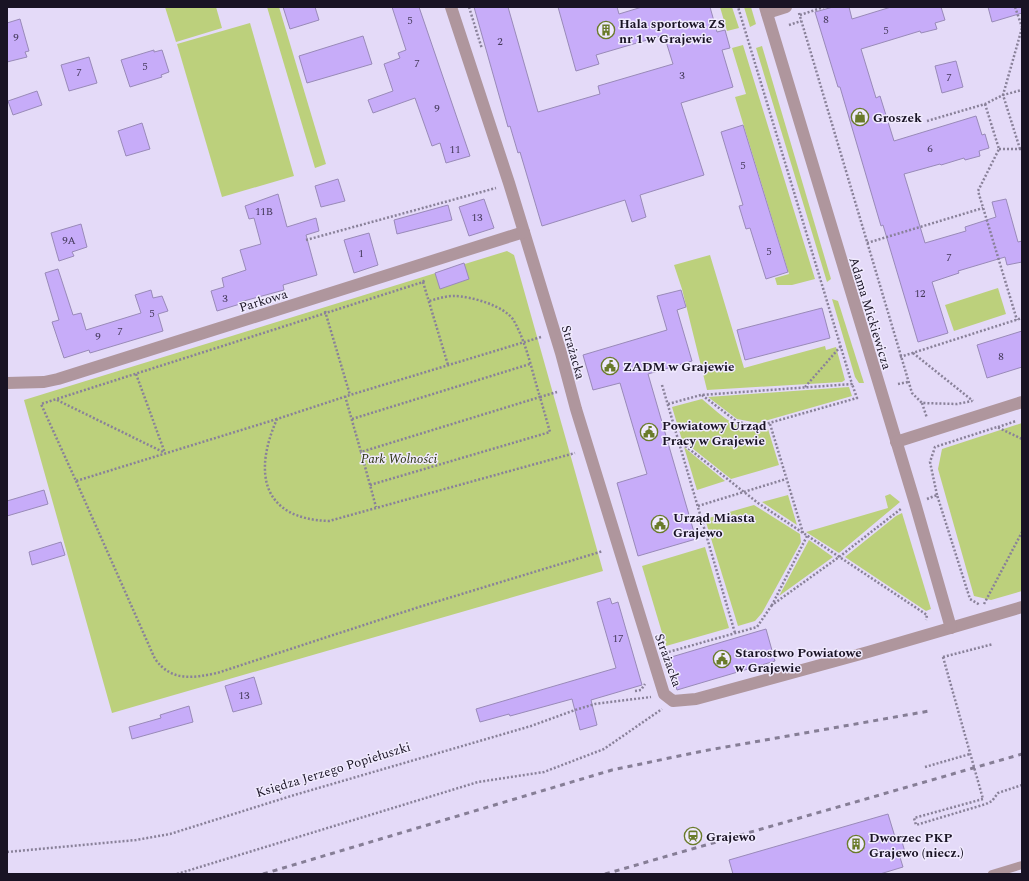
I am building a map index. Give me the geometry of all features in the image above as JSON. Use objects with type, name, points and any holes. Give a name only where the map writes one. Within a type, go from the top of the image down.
[{"type":"street","name":"Strażacka","points":[[451,7],[509,183],[576,409],[668,698]]},
{"type":"street","points":[[766,10],[786,7]]},
{"type":"street","name":"Adama Mickiewicza","points":[[766,10],[915,503],[951,628]]},
{"type":"street","name":"Parkowa","points":[[7,383],[44,382],[58,379],[524,232]]},
{"type":"street","points":[[896,442],[1022,402]]},
{"type":"street","points":[[668,698],[696,699],[1022,607]]},
{"type":"lane","points":[[992,874],[1022,865]]},
{"type":"path","points":[[469,7],[483,52]]},
{"type":"path","points":[[701,395],[720,410],[744,425],[755,427],[770,424],[857,398],[738,7]]},
{"type":"path","points":[[800,15],[824,7]]},
{"type":"path","points":[[999,149],[1021,149],[1003,95],[1022,27],[1015,7]]},
{"type":"path","points":[[789,25],[801,21],[900,357],[912,393],[922,403],[927,419]]},
{"type":"path","points":[[928,121],[985,104],[1003,95],[1022,90]]},
{"type":"path","points":[[985,104],[999,149],[978,191],[1017,320]]},
{"type":"path","points":[[306,240],[509,183]]},
{"type":"path","points":[[867,244],[983,208]]},
{"type":"path","points":[[448,365],[423,282],[325,312],[41,404],[155,659],[162,669],[184,676],[218,673],[419,607],[603,551]]},
{"type":"path","points":[[370,485],[550,432],[524,343],[514,320],[500,308],[478,300],[455,296],[429,301]]},
{"type":"path","points":[[321,297],[350,395]]},
{"type":"path","points":[[900,357],[1022,318]]},
{"type":"path","points":[[539,330],[543,344]]},
{"type":"path","points":[[76,481],[277,419],[345,396],[541,337]]},
{"type":"path","points":[[805,387],[841,346]]},
{"type":"path","points":[[912,353],[974,401]]},
{"type":"path","points":[[352,419],[530,364]]},
{"type":"path","points":[[136,374],[166,454]]},
{"type":"path","points":[[898,384],[908,382]]},
{"type":"path","points":[[554,384],[559,399]]},
{"type":"path","points":[[662,384],[735,633]]},
{"type":"path","points":[[668,404],[701,395],[852,384]]},
{"type":"path","points":[[361,452],[557,392]]},
{"type":"path","points":[[345,396],[376,508]]},
{"type":"path","points":[[922,403],[957,404],[981,399]]},
{"type":"path","points":[[56,400],[166,454]]},
{"type":"path","points":[[277,419],[266,448],[264,466],[268,486],[276,502],[295,516],[310,520],[329,521],[575,452]]},
{"type":"path","points":[[1022,419],[935,447],[930,462],[937,496],[970,599],[983,606],[1022,532]]},
{"type":"path","points":[[770,424],[803,533]]},
{"type":"path","points":[[997,427],[1022,439]]},
{"type":"path","points":[[679,441],[743,492],[927,615],[926,619],[922,623]]},
{"type":"path","points":[[698,506],[786,479]]},
{"type":"path","points":[[772,605],[839,557],[900,509],[937,496]]},
{"type":"path","points":[[662,654],[757,627],[772,605],[807,536]]},
{"type":"path","points":[[993,644],[943,657],[983,799],[914,818],[916,825],[986,804],[992,801],[998,792],[1022,785]]},
{"type":"path","points":[[177,874],[478,782],[544,772],[604,750],[668,698]]},
{"type":"path","name":"Księdza Jerzego Popiełuszki","points":[[7,852],[136,840],[170,834],[291,796],[531,726],[595,704],[668,698]]},
{"type":"path","points":[[925,767],[970,754]]},
{"type":"green space","points":[[165,7],[216,7],[222,28],[176,42]]},
{"type":"green space","points":[[267,7],[279,7],[326,164],[315,168]]},
{"type":"green space","points":[[720,7],[732,7],[739,28],[727,31]]},
{"type":"green space","points":[[744,7],[751,7],[756,24],[750,27]]},
{"type":"green space","points":[[250,23],[294,176],[222,197],[177,44]]},
{"type":"green space","points":[[743,45],[815,279],[792,285],[777,285],[775,278],[789,274],[735,97],[746,94],[732,48]]},
{"type":"green space","points":[[762,46],[831,279],[827,282],[756,48]]},
{"type":"green space","name":"Park Wolności","points":[[507,251],[514,255],[603,571],[112,713],[24,400]]},
{"type":"green space","points":[[710,255],[744,368],[825,346],[826,350],[836,347],[845,380],[842,382],[707,390],[682,289],[674,265]]},
{"type":"green space","points":[[998,288],[1006,314],[954,331],[945,305]]},
{"type":"green space","points":[[832,299],[838,301],[864,383],[859,383],[855,377]]},
{"type":"green space","points":[[849,387],[852,396],[758,423],[737,419],[708,397]]},
{"type":"green space","points":[[702,399],[724,418],[740,427],[758,430],[768,429],[779,465],[731,479],[682,440],[672,407]]},
{"type":"green space","points":[[1022,423],[1022,591],[991,600],[974,596],[938,469],[942,449]]},
{"type":"green space","points":[[684,447],[725,481],[697,490]]},
{"type":"green space","points":[[890,494],[900,502],[839,553],[806,532],[888,508],[885,496]]},
{"type":"green space","points":[[788,495],[797,525],[762,502]]},
{"type":"green space","points":[[754,505],[800,534],[801,542],[762,613],[755,621],[738,626],[705,519]]},
{"type":"green space","points":[[902,513],[931,609],[926,611],[845,557],[896,516]]},
{"type":"green space","points":[[809,540],[833,557],[779,596]]},
{"type":"green space","points":[[705,547],[729,628],[666,646],[642,566]]},
{"type":"building","points":[[283,7],[315,7],[319,20],[290,29]]},
{"type":"building","points":[[392,7],[419,7],[470,156],[446,163],[440,143],[432,146],[415,98],[373,113],[368,100],[393,91],[384,64],[400,58],[398,53],[406,50]]},
{"type":"building","points":[[474,7],[508,7],[538,112],[600,94],[598,86],[673,64],[664,35],[596,55],[599,64],[576,71],[558,7],[617,7],[619,14],[642,7],[710,7],[717,32],[725,30],[730,48],[722,50],[733,87],[681,103],[704,175],[640,195],[646,217],[632,222],[625,200],[542,226],[520,152],[518,153],[510,126],[508,127]]},
{"type":"building","points":[[833,7],[849,7],[852,19],[891,7],[941,7],[945,20],[935,23],[937,29],[921,33],[920,31],[861,49],[876,98],[880,96],[894,141],[976,116],[982,135],[985,134],[989,148],[979,151],[980,156],[965,160],[964,158],[904,174],[925,243],[966,231],[965,227],[996,217],[992,202],[1006,199],[1018,242],[1022,241],[1022,262],[1007,265],[1005,257],[958,271],[959,273],[932,282],[948,333],[918,342],[883,225],[881,226],[840,87],[838,87],[815,12]]},
{"type":"building","points":[[988,7],[1022,7],[1022,13],[992,22]]},
{"type":"building","points":[[20,19],[29,51],[25,52],[27,57],[7,62],[7,23]]},
{"type":"building","points":[[363,36],[372,64],[307,83],[299,56]]},
{"type":"building","points":[[154,50],[154,52],[162,50],[169,72],[161,75],[162,77],[130,87],[121,60]]},
{"type":"building","points":[[89,57],[97,83],[69,91],[61,65]]},
{"type":"building","points":[[956,61],[963,87],[942,93],[935,66]]},
{"type":"building","points":[[37,91],[42,105],[13,115],[8,101]]},
{"type":"building","points":[[142,123],[150,149],[126,156],[118,131]]},
{"type":"building","points":[[743,125],[788,272],[766,279],[750,228],[746,229],[739,206],[743,205],[721,132]]},
{"type":"building","points":[[338,179],[345,201],[321,207],[315,186]]},
{"type":"building","points":[[278,194],[287,227],[316,218],[319,231],[306,235],[317,275],[283,285],[284,290],[240,302],[240,304],[217,311],[211,291],[224,287],[222,278],[246,270],[240,250],[261,244],[254,218],[249,219],[245,206]]},
{"type":"building","points":[[484,199],[494,228],[469,236],[459,207]]},
{"type":"building","points":[[448,205],[452,220],[397,234],[394,220]]},
{"type":"building","points":[[81,224],[87,247],[72,252],[74,256],[59,261],[51,233]]},
{"type":"building","points":[[369,233],[378,265],[354,273],[344,240]]},
{"type":"building","points":[[464,263],[469,279],[440,289],[435,273]]},
{"type":"building","points":[[58,269],[73,315],[81,313],[86,330],[141,313],[135,295],[151,290],[153,298],[162,296],[168,311],[158,314],[163,331],[90,353],[89,350],[64,358],[52,322],[59,320],[45,273]]},
{"type":"building","points":[[681,290],[686,307],[677,310],[692,361],[648,374],[696,539],[638,556],[617,483],[647,474],[620,383],[593,390],[583,355],[667,330],[657,296]]},
{"type":"building","points":[[822,308],[830,338],[745,360],[737,330]]},
{"type":"building","points":[[1022,331],[1022,367],[987,378],[977,345]]},
{"type":"building","points":[[44,490],[48,504],[7,516],[7,501]]},
{"type":"building","points":[[61,542],[65,555],[32,565],[29,552]]},
{"type":"building","points":[[610,598],[612,604],[618,602],[642,685],[591,700],[597,725],[580,730],[572,699],[510,716],[509,714],[480,722],[476,709],[616,668],[597,602]]},
{"type":"building","name":"Starostwo Powiatowe w Grajewie","points":[[766,629],[775,661],[677,690],[668,658]]},
{"type":"building","points":[[254,677],[262,704],[233,712],[225,686]]},
{"type":"building","points":[[189,706],[193,722],[132,739],[129,727],[161,718],[160,715]]},
{"type":"building","name":"Dworzec PKP Grajewo (niecz.)","points":[[888,814],[895,837],[900,835],[905,852],[899,854],[903,867],[880,874],[733,874],[729,860]]},
{"type":"railway","points":[[263,874],[612,770],[703,751],[929,711]]},
{"type":"railway","points":[[605,874],[1022,754]]},
{"type":"place","name":"Hala sportowa ZS nr 1 w Grajewie","points":[[606,30]]},
{"type":"place","name":"Groszek","points":[[860,117]]},
{"type":"place","name":"ZADM w Grajewie","points":[[610,366]]},
{"type":"place","name":"Powiatowy Urząd Pracy w Grajewie","points":[[649,432]]},
{"type":"place","name":"Urząd Miasta Grajewo","points":[[660,524]]},
{"type":"place","name":"Starostwo Powiatowe w Grajewie","points":[[722,659]]},
{"type":"place","name":"Grajewo","points":[[693,836]]},
{"type":"place","name":"Dworzec PKP Grajewo (niecz.)","points":[[856,844]]}]
